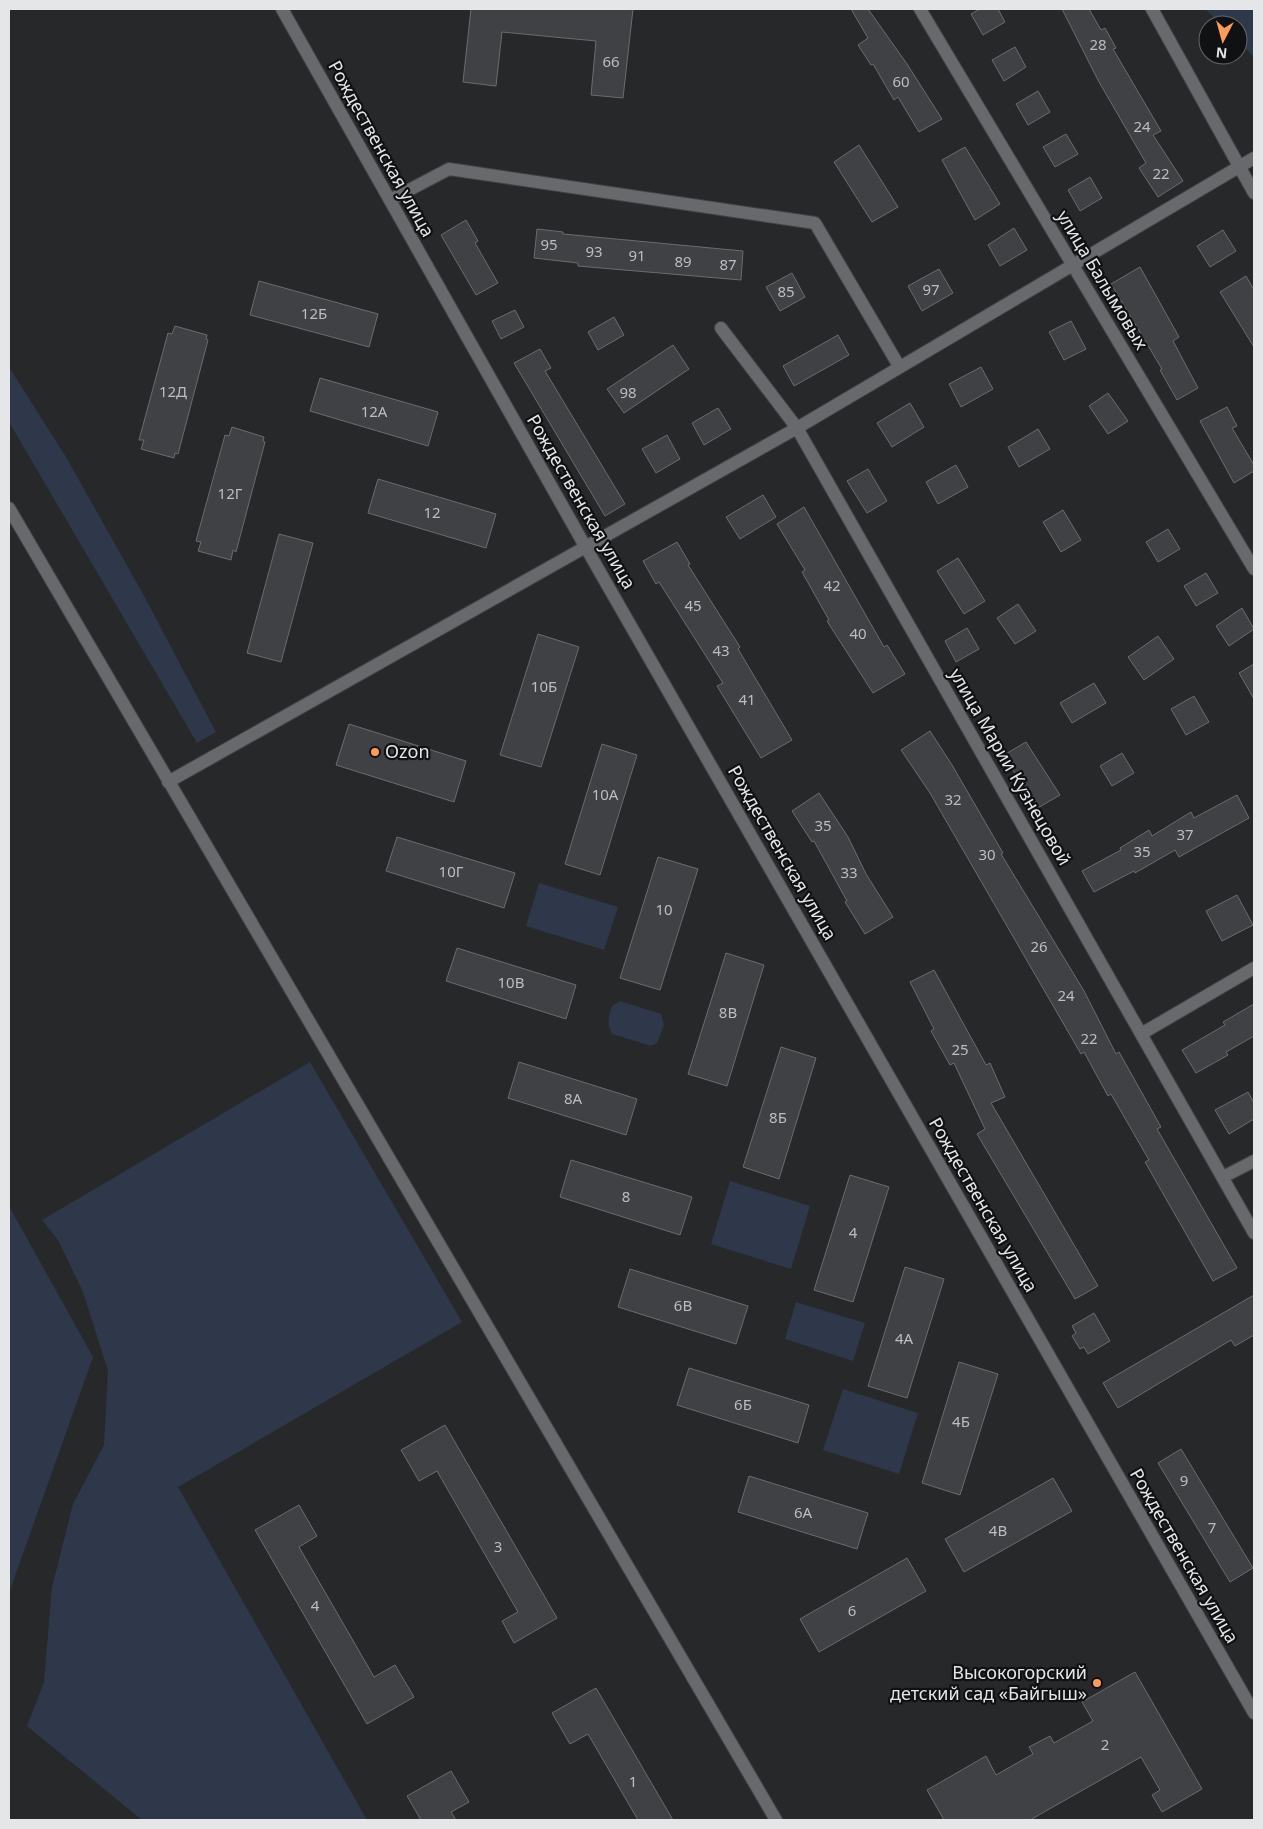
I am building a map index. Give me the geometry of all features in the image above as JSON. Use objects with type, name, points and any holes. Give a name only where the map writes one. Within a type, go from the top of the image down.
[{"type":"street","name":"Рождественская улица","points":[[282,9],[586,546],[1254,1713]]},
{"type":"street","name":"улица Балымовых","points":[[920,9],[1254,569]]},
{"type":"street","points":[[1152,9],[1254,193]]},
{"type":"street","points":[[168,782],[797,428],[1254,158]]},
{"type":"street","points":[[390,200],[449,169],[815,223],[899,366]]},
{"type":"street","name":"улица Марии Кузнецовой","points":[[721,328],[797,428],[1224,1177],[1254,1233]]},
{"type":"street","points":[[9,508],[776,1820]]},
{"type":"street","points":[[1141,1034],[1254,968]]},
{"type":"street","points":[[1224,1177],[1254,1161]]},
{"type":"shaded area","points":[[1205,9],[1254,9],[1254,57],[1248,51],[1248,15],[1211,15]]},
{"type":"shaded area","points":[[9,367],[66,457],[142,592],[216,732],[197,743],[9,422]]},
{"type":"shaded area","points":[[539,883],[618,907],[604,950],[526,926]]},
{"type":"shaded area","points":[[620,1001],[661,1014],[664,1025],[657,1043],[651,1046],[612,1034],[609,1023],[610,1013],[612,1006]]},
{"type":"shaded area","points":[[310,1062],[462,1322],[178,1487],[367,1820],[142,1820],[27,1726],[44,1682],[52,1587],[73,1504],[104,1445],[108,1371],[83,1292],[58,1240],[42,1220]]},
{"type":"shaded area","points":[[730,1181],[810,1206],[791,1269],[711,1244]]},
{"type":"shaded area","points":[[9,1206],[93,1357],[9,1593]]},
{"type":"shaded area","points":[[796,1302],[865,1323],[853,1361],[785,1339]]},
{"type":"shaded area","points":[[843,1389],[918,1413],[899,1474],[823,1450]]},
{"type":"building","points":[[471,9],[633,9],[623,98],[591,95],[596,41],[502,32],[496,86],[463,82]]},
{"type":"building","points":[[851,9],[868,9],[907,64],[942,119],[919,132],[898,97],[894,100],[873,64],[871,65],[858,45],[868,38]]},
{"type":"building","points":[[980,9],[998,9],[1005,22],[983,35],[971,14]]},
{"type":"building","points":[[1062,9],[1089,9],[1101,30],[1105,28],[1116,48],[1113,49],[1161,131],[1153,135],[1183,181],[1158,197],[1139,168],[1146,163],[1099,82]]},
{"type":"building","points":[[1015,47],[1026,67],[1004,81],[992,60]]},
{"type":"building","points":[[1038,91],[1050,112],[1028,125],[1016,104]]},
{"type":"building","points":[[1066,134],[1078,154],[1055,167],[1043,147]]},
{"type":"building","points":[[859,145],[898,207],[872,222],[834,162]]},
{"type":"building","points":[[965,147],[1000,204],[975,220],[942,160]]},
{"type":"building","points":[[1090,177],[1102,198],[1080,211],[1068,190]]},
{"type":"building","points":[[466,220],[478,241],[475,243],[498,283],[476,295],[441,235]]},
{"type":"building","points":[[1014,228],[1027,250],[1000,266],[988,245]]},
{"type":"building","points":[[537,229],[563,232],[563,234],[743,251],[741,280],[578,266],[578,263],[534,258]]},
{"type":"building","points":[[1223,230],[1236,251],[1210,267],[1197,246]]},
{"type":"building","points":[[1140,267],[1179,337],[1173,341],[1198,388],[1177,400],[1160,370],[1162,369],[1111,284]]},
{"type":"building","points":[[939,269],[953,293],[922,311],[908,286]]},
{"type":"building","points":[[792,273],[805,297],[780,311],[766,287]]},
{"type":"building","points":[[1246,276],[1254,290],[1254,347],[1220,292]]},
{"type":"building","points":[[259,281],[378,314],[369,347],[250,315]]},
{"type":"building","points":[[515,310],[524,327],[501,339],[492,321]]},
{"type":"building","points":[[614,317],[624,335],[598,350],[588,332]]},
{"type":"building","points":[[1071,321],[1086,349],[1064,360],[1049,332]]},
{"type":"building","points":[[175,326],[207,335],[206,339],[208,340],[178,454],[175,453],[174,458],[141,449],[144,440],[139,440],[168,333],[172,334]]},
{"type":"building","points":[[838,335],[849,355],[794,386],[783,366]]},
{"type":"building","points":[[673,345],[689,369],[624,413],[607,389]]},
{"type":"building","points":[[540,349],[551,368],[545,371],[625,504],[605,516],[514,363]]},
{"type":"building","points":[[981,367],[993,389],[961,407],[949,384]]},
{"type":"building","points":[[320,378],[438,412],[428,446],[310,411]]},
{"type":"building","points":[[1108,393],[1128,421],[1108,434],[1089,406]]},
{"type":"building","points":[[910,403],[924,427],[892,447],[877,423]]},
{"type":"building","points":[[1227,407],[1237,426],[1232,428],[1254,465],[1254,471],[1234,483],[1200,421]]},
{"type":"building","points":[[718,408],[731,429],[704,445],[692,423]]},
{"type":"building","points":[[232,427],[264,437],[263,441],[265,442],[236,552],[233,550],[231,560],[198,551],[201,542],[196,541],[225,435],[229,436]]},
{"type":"building","points":[[1038,429],[1050,449],[1019,467],[1008,447]]},
{"type":"building","points":[[667,435],[680,459],[656,473],[642,449]]},
{"type":"building","points":[[956,465],[968,487],[938,504],[926,482]]},
{"type":"building","points":[[868,469],[887,501],[867,513],[847,481]]},
{"type":"building","points":[[378,479],[496,514],[486,548],[368,513]]},
{"type":"building","points":[[763,495],[776,517],[740,539],[726,517]]},
{"type":"building","points":[[804,507],[884,647],[887,645],[905,674],[873,693],[827,621],[829,620],[802,572],[805,570],[777,524]]},
{"type":"building","points":[[1063,510],[1081,540],[1061,552],[1043,522]]},
{"type":"building","points":[[1168,529],[1180,549],[1158,562],[1146,542]]},
{"type":"building","points":[[279,534],[313,543],[281,662],[247,653]]},
{"type":"building","points":[[677,542],[690,564],[688,565],[740,647],[738,649],[792,740],[761,758],[717,686],[723,683],[659,582],[656,584],[643,561]]},
{"type":"building","points":[[958,558],[985,601],[964,614],[937,571]]},
{"type":"building","points":[[1206,573],[1218,593],[1196,606],[1184,586]]},
{"type":"building","points":[[1018,604],[1036,631],[1015,644],[997,618]]},
{"type":"building","points":[[1242,608],[1254,629],[1229,646],[1216,626]]},
{"type":"building","points":[[967,628],[979,649],[956,662],[945,641]]},
{"type":"building","points":[[538,634],[579,647],[541,767],[500,755]]},
{"type":"building","points":[[1158,636],[1174,659],[1144,680],[1128,657]]},
{"type":"building","points":[[1254,664],[1254,699],[1239,673]]},
{"type":"building","points":[[1094,683],[1106,703],[1072,723],[1060,703]]},
{"type":"building","points":[[1194,696],[1209,722],[1186,735],[1171,709]]},
{"type":"building","points":[[349,724],[466,761],[454,802],[336,765]]},
{"type":"building","points":[[930,731],[952,765],[1003,853],[1001,854],[1084,991],[1116,1054],[1119,1052],[1161,1127],[1157,1129],[1237,1268],[1213,1281],[1145,1162],[1149,1160],[1111,1094],[1108,1096],[1084,1052],[1081,1054],[930,793],[901,750]]},
{"type":"building","points":[[1026,742],[1060,795],[1036,809],[1004,755]]},
{"type":"building","points":[[602,744],[637,755],[600,875],[565,864]]},
{"type":"building","points":[[1122,753],[1134,773],[1112,786],[1100,766]]},
{"type":"building","points":[[819,793],[848,837],[866,874],[893,917],[865,934],[845,902],[847,901],[814,841],[812,842],[792,811]]},
{"type":"building","points":[[1237,795],[1249,818],[1179,857],[1175,850],[1135,873],[1134,871],[1094,892],[1082,871],[1121,850],[1120,848],[1149,830],[1152,836],[1191,812],[1194,818]]},
{"type":"building","points":[[397,837],[515,873],[504,908],[386,871]]},
{"type":"building","points":[[658,857],[698,869],[660,990],[620,978]]},
{"type":"building","points":[[1237,895],[1253,925],[1222,941],[1206,911]]},
{"type":"building","points":[[457,948],[576,985],[566,1019],[446,981]]},
{"type":"building","points":[[726,953],[764,965],[727,1086],[688,1074]]},
{"type":"building","points":[[934,970],[986,1065],[990,1063],[1005,1097],[991,1103],[1098,1286],[1075,1299],[977,1134],[985,1129],[954,1063],[950,1065],[931,1031],[934,1029],[910,982]]},
{"type":"building","points":[[1254,1004],[1254,1036],[1226,1052],[1228,1055],[1196,1073],[1182,1050],[1225,1025],[1223,1022]]},
{"type":"building","points":[[781,1047],[816,1058],[779,1179],[743,1167]]},
{"type":"building","points":[[519,1062],[637,1099],[626,1135],[508,1098]]},
{"type":"building","points":[[1248,1092],[1254,1103],[1254,1119],[1229,1134],[1215,1110]]},
{"type":"building","points":[[571,1160],[692,1197],[680,1235],[560,1197]]},
{"type":"building","points":[[850,1175],[889,1187],[853,1302],[814,1290]]},
{"type":"building","points":[[905,1267],[944,1279],[907,1398],[868,1386]]},
{"type":"building","points":[[630,1269],[748,1306],[736,1344],[618,1307]]},
{"type":"building","points":[[1254,1295],[1254,1335],[1235,1346],[1231,1340],[1118,1408],[1103,1383]]},
{"type":"building","points":[[1094,1313],[1110,1341],[1088,1354],[1084,1347],[1080,1349],[1072,1336],[1076,1333],[1072,1326]]},
{"type":"building","points":[[959,1362],[998,1374],[960,1495],[922,1483]]},
{"type":"building","points":[[689,1368],[809,1405],[798,1443],[677,1405]]},
{"type":"building","points":[[445,1425],[557,1618],[514,1643],[502,1621],[518,1612],[437,1471],[419,1481],[401,1450]]},
{"type":"building","points":[[1181,1449],[1253,1568],[1230,1582],[1158,1463]]},
{"type":"building","points":[[749,1476],[868,1513],[857,1549],[738,1512]]},
{"type":"building","points":[[1053,1478],[1072,1511],[964,1572],[945,1539]]},
{"type":"building","points":[[299,1505],[317,1536],[299,1547],[374,1677],[395,1665],[414,1697],[367,1724],[255,1530]]},
{"type":"building","points":[[907,1558],[926,1591],[819,1652],[800,1619]]},
{"type":"building","points":[[1135,1672],[1202,1789],[1162,1812],[1152,1795],[1160,1790],[1141,1757],[1030,1820],[944,1820],[927,1790],[986,1756],[996,1775],[1033,1754],[1029,1747],[1050,1736],[1054,1743],[1093,1721],[1082,1702]]},
{"type":"building","points":[[596,1688],[673,1820],[638,1820],[588,1734],[570,1744],[552,1713]]},
{"type":"building","points":[[451,1771],[469,1802],[451,1812],[456,1820],[421,1820],[407,1796]]},
{"type":"place","name":"Ozon","points":[[375,752]]},
{"type":"place","name":"Высокогорский детский сад «Байгыш»","points":[[1097,1683]]}]
